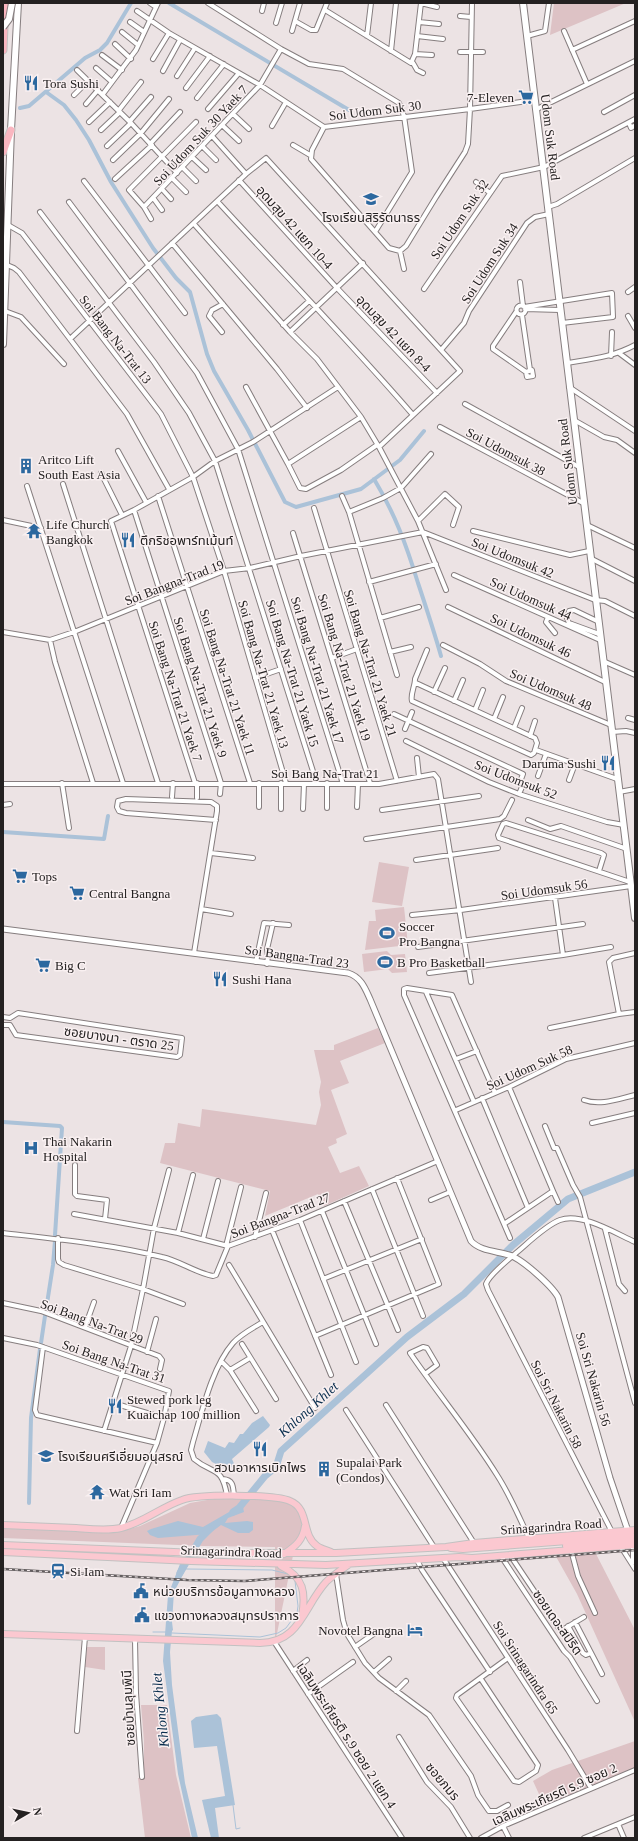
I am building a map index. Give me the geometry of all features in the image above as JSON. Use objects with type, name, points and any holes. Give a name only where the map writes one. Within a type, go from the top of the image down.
[{"type":"highway","points":[[3,50],[5,3]]},
{"type":"highway","points":[[3,152],[11,130]]},
{"type":"main road","points":[[3,27],[9,19],[12,3]]},
{"type":"main road","points":[[3,344],[11,130],[18,3]]},
{"type":"main road","name":"Udom Suk Road","points":[[523,3],[544,167],[597,621],[635,918]]},
{"type":"main road","points":[[3,1525],[98,1529],[121,1528],[183,1499],[203,1496],[276,1498],[290,1501],[300,1507],[309,1535],[316,1546],[336,1553]]},
{"type":"main road","points":[[284,1554],[300,1541],[304,1534],[305,1522]]},
{"type":"main road","name":"Srinagarindra Road","points":[[446,1547],[474,1542],[628,1531],[634,1540]]},
{"type":"main road","name":"Srinagarindra Road","points":[[3,1552],[191,1561],[348,1565],[621,1547],[634,1540]]},
{"type":"main road","name":"Srinagarindra Road","points":[[3,1545],[198,1553],[284,1554],[336,1553],[434,1547],[463,1549],[634,1540]]},
{"type":"main road","name":"Srinagarindra Road","points":[[459,1557],[471,1553],[634,1540]]},
{"type":"main road","points":[[278,1564],[297,1575],[301,1582],[303,1607],[301,1620]]},
{"type":"main road","points":[[3,1634],[260,1644],[274,1642],[290,1634],[327,1582],[348,1565]]},
{"type":"street","points":[[103,94],[131,59],[157,5],[150,3]]},
{"type":"street","points":[[208,3],[281,49],[313,66],[338,68],[347,71],[396,100],[401,105],[412,172],[375,232]]},
{"type":"street","points":[[262,11],[264,3]]},
{"type":"street","points":[[276,23],[282,3]]},
{"type":"street","points":[[292,31],[300,3]]},
{"type":"street","points":[[295,21],[314,30],[317,28],[327,3]]},
{"type":"street","points":[[365,3],[370,4],[367,36]]},
{"type":"street","points":[[390,51],[396,3]]},
{"type":"street","points":[[413,62],[421,3],[437,7]]},
{"type":"street","points":[[400,252],[406,246],[465,152],[468,144],[472,3]]},
{"type":"street","points":[[527,36],[545,31],[549,3]]},
{"type":"street","points":[[324,10],[390,51],[413,62],[417,70],[423,73]]},
{"type":"street","name":"Soi Udom Suk 30","points":[[137,11],[149,21],[260,85],[324,127],[535,100]]},
{"type":"street","points":[[460,16],[471,17]]},
{"type":"street","points":[[572,50],[635,21]]},
{"type":"street","points":[[130,22],[144,32]]},
{"type":"street","points":[[419,22],[439,24]]},
{"type":"street","points":[[564,31],[587,84]]},
{"type":"street","points":[[122,32],[138,45]]},
{"type":"street","points":[[153,59],[169,33]]},
{"type":"street","points":[[417,36],[443,39]]},
{"type":"street","points":[[163,71],[180,40]]},
{"type":"street","points":[[114,44],[131,59]]},
{"type":"street","points":[[177,76],[195,48]]},
{"type":"street","name":"Soi Udom Suk 30 Yaek 7","points":[[144,207],[154,199],[177,172],[260,85],[281,49]]},
{"type":"street","points":[[460,52],[483,52]]},
{"type":"street","points":[[415,54],[432,56]]},
{"type":"street","points":[[102,55],[122,70]]},
{"type":"street","points":[[186,88],[210,56]]},
{"type":"street","points":[[537,109],[635,61]]},
{"type":"street","points":[[197,98],[224,64]]},
{"type":"street","points":[[96,68],[112,82]]},
{"type":"street","points":[[77,70],[120,111],[177,172]]},
{"type":"street","points":[[208,109],[239,73]]},
{"type":"street","points":[[74,95],[88,81]]},
{"type":"street","points":[[101,130],[120,111],[141,82]]},
{"type":"street","points":[[86,104],[98,90]]},
{"type":"street","points":[[604,112],[635,95]]},
{"type":"street","points":[[107,146],[130,122],[151,96]]},
{"type":"street","points":[[113,160],[141,133],[169,99]]},
{"type":"street","points":[[89,122],[110,102]]},
{"type":"street","points":[[272,126],[286,102]]},
{"type":"street","points":[[115,179],[151,145],[180,112]]},
{"type":"street","points":[[232,114],[249,129]]},
{"type":"street","name":"Soi Udom Suk 32","points":[[424,289],[502,176],[544,167],[635,119]]},
{"type":"street","points":[[151,219],[144,207],[129,190],[196,122]]},
{"type":"street","points":[[628,123],[631,128],[634,126]]},
{"type":"street","points":[[222,125],[239,142]]},
{"type":"street","points":[[310,155],[324,127]]},
{"type":"street","points":[[212,136],[246,174]]},
{"type":"street","points":[[294,145],[310,155],[314,164],[389,248],[400,252]]},
{"type":"street","points":[[202,146],[216,160]]},
{"type":"street","points":[[192,157],[206,170]]},
{"type":"street","points":[[70,339],[150,266],[172,243],[218,202],[239,180],[266,158],[363,262],[460,370],[458,374],[414,415],[378,446],[342,470],[306,489],[300,488],[271,431],[246,387]]},
{"type":"street","points":[[548,207],[557,204],[635,158]]},
{"type":"street","points":[[182,167],[196,181]]},
{"type":"street","points":[[172,178],[186,192]]},
{"type":"street","name":"อุดมสุข 42 แยก 10-4","points":[[239,180],[336,287]]},
{"type":"street","points":[[84,181],[185,313]]},
{"type":"street","points":[[476,182],[490,193]]},
{"type":"street","points":[[162,189],[171,199]]},
{"type":"street","name":"Soi Udom Suk 30 Yaek 7","points":[[154,199],[162,210]]},
{"type":"street","name":"Soi Bang Na-Trat 21 Yaek 17","points":[[69,202],[197,373],[238,449],[343,784]]},
{"type":"street","points":[[218,202],[308,301],[361,355],[414,415]]},
{"type":"street","name":"Soi Bang Na-Trat 21 Yaek 15","points":[[40,212],[159,368],[189,413],[215,461],[317,784]]},
{"type":"street","name":"Soi Udom Suk 34","points":[[441,350],[456,335],[527,223],[535,217],[549,214]]},
{"type":"street","points":[[194,224],[283,325],[317,359],[361,417],[418,521],[446,590]]},
{"type":"street","name":"Soi Bang Na-Trat 13","points":[[8,225],[22,233],[161,414],[193,477],[224,571]]},
{"type":"street","points":[[172,243],[307,408]]},
{"type":"street","points":[[400,252],[404,269]]},
{"type":"street","points":[[290,332],[363,262]]},
{"type":"street","points":[[7,265],[19,272],[127,414],[169,489]]},
{"type":"street","points":[[520,282],[524,307],[524,313],[522,315],[528,371],[493,348],[516,312],[518,306],[524,307],[560,310]]},
{"type":"street","name":"อุดมสุข 42 แยก 8-4","points":[[336,287],[437,393]]},
{"type":"street","points":[[628,292],[635,287]]},
{"type":"street","points":[[524,307],[612,292],[613,317],[562,323]]},
{"type":"street","points":[[283,325],[308,301]]},
{"type":"street","points":[[222,332],[209,316],[212,310],[223,304]]},
{"type":"street","points":[[5,311],[21,317],[64,364]]},
{"type":"street","points":[[516,312],[522,315]]},
{"type":"street","points":[[628,316],[635,328]]},
{"type":"street","points":[[611,356],[612,332]]},
{"type":"street","points":[[567,363],[611,356],[635,345]]},
{"type":"street","points":[[620,353],[635,365]]},
{"type":"street","points":[[101,473],[122,515],[134,510],[169,489],[193,477],[215,461],[253,442],[338,387]]},
{"type":"street","points":[[569,387],[635,431]]},
{"type":"street","points":[[465,404],[579,467]]},
{"type":"street","points":[[288,464],[361,417]]},
{"type":"street","points":[[574,420],[604,438],[617,440],[635,453]]},
{"type":"street","name":"Soi Udomsuk 38","points":[[440,427],[583,503]]},
{"type":"street","points":[[118,451],[146,502]]},
{"type":"street","points":[[349,512],[385,497],[401,488],[431,454]]},
{"type":"street","points":[[63,484],[158,784]]},
{"type":"street","points":[[27,486],[123,783]]},
{"type":"street","points":[[418,521],[445,494],[459,507],[453,525]]},
{"type":"street","name":"Soi Bang Na-Trat 21 Yaek 11","points":[[158,496],[250,783]]},
{"type":"street","points":[[342,496],[349,512],[397,675]]},
{"type":"street","name":"Soi Bang Na-Trat 21 Yaek 21","points":[[314,508],[397,781]]},
{"type":"street","name":"Soi Bang Na-Trat 21 Yaek 9","points":[[134,510],[221,783]]},
{"type":"street","name":"Soi Bang Na-Trat 21 Yaek 7","points":[[122,515],[111,521],[196,784],[197,798]]},
{"type":"street","points":[[3,520],[40,528]]},
{"type":"street","points":[[586,524],[635,548]]},
{"type":"street","points":[[473,531],[570,555],[589,554],[634,580]]},
{"type":"street","name":"Soi Bangna-Trad 19","points":[[3,632],[50,640],[74,632],[224,571],[250,568],[301,556],[423,532]]},
{"type":"street","name":"Soi Udomsuk 42","points":[[423,532],[595,600],[605,601],[635,616]]},
{"type":"street","name":"Soi Bang Na-Trat 21 Yaek 19","points":[[292,533],[301,556],[370,784]]},
{"type":"street","points":[[369,582],[436,564]]},
{"type":"street","name":"Soi Bang Na-Trat 21 Yaek 13","points":[[224,571],[283,783],[281,810]]},
{"type":"street","name":"Soi Udomsuk 44","points":[[454,575],[548,617],[600,637]]},
{"type":"street","points":[[380,618],[419,607]]},
{"type":"street","name":"Soi Udomsuk 46","points":[[448,607],[605,682]]},
{"type":"street","points":[[597,621],[574,610],[569,611],[567,618],[569,623],[600,637]]},
{"type":"street","points":[[548,617],[546,622],[555,633]]},
{"type":"street","points":[[50,640],[55,662],[92,783]]},
{"type":"street","name":"Soi Udomsuk 48","points":[[444,645],[480,664],[506,681],[611,725]]},
{"type":"street","points":[[390,652],[411,647]]},
{"type":"street","points":[[332,658],[357,649]]},
{"type":"street","points":[[416,683],[530,736],[537,740],[536,750],[531,755],[412,701],[411,697],[416,683],[415,679],[427,650]]},
{"type":"street","points":[[603,661],[635,675]]},
{"type":"street","points":[[434,692],[445,668]]},
{"type":"street","points":[[255,678],[281,669]]},
{"type":"street","points":[[454,701],[463,680]]},
{"type":"street","points":[[475,710],[483,690]]},
{"type":"street","points":[[494,719],[503,697]]},
{"type":"street","points":[[514,728],[522,708]]},
{"type":"street","points":[[405,728],[412,712]]},
{"type":"street","points":[[394,714],[523,774],[520,782],[522,787],[519,794]]},
{"type":"street","points":[[628,718],[635,720]]},
{"type":"street","points":[[530,736],[536,721]]},
{"type":"street","points":[[612,732],[626,731],[635,733]]},
{"type":"street","name":"Soi Udomsuk 52","points":[[406,741],[489,782],[519,794],[607,822],[624,825]]},
{"type":"street","points":[[536,750],[618,779]]},
{"type":"street","points":[[538,776],[546,754]]},
{"type":"street","points":[[417,758],[420,777]]},
{"type":"street","points":[[569,780],[575,764]]},
{"type":"street","name":"Soi Bang Na-Trat 21","points":[[3,784],[370,784],[397,781],[434,774],[437,776],[449,855],[461,910],[471,982]]},
{"type":"street","points":[[62,783],[69,828]]},
{"type":"street","points":[[172,783],[172,797]]},
{"type":"street","points":[[220,794],[221,783]]},
{"type":"street","points":[[259,783],[259,807]]},
{"type":"street","points":[[326,808],[327,783]]},
{"type":"street","points":[[303,809],[304,784]]},
{"type":"street","points":[[357,807],[358,784]]},
{"type":"street","points":[[619,792],[635,789]]},
{"type":"street","points":[[382,810],[480,796]]},
{"type":"street","points":[[194,953],[211,853],[216,820],[217,806],[211,802],[126,799],[118,801],[117,803],[117,808],[119,811],[126,813],[216,820]]},
{"type":"street","points":[[366,839],[500,819],[504,816],[512,800]]},
{"type":"street","points":[[3,805],[10,804]]},
{"type":"street","points":[[528,820],[550,829],[561,826],[626,849]]},
{"type":"street","points":[[599,872],[604,855],[602,853],[506,823],[498,835],[499,838],[518,846],[631,884]]},
{"type":"street","points":[[416,860],[498,848]]},
{"type":"street","points":[[211,853],[253,858]]},
{"type":"street","name":"Soi Udomsuk 56","points":[[412,915],[555,898],[631,884]]},
{"type":"street","points":[[555,898],[563,955]]},
{"type":"street","points":[[201,909],[231,914]]},
{"type":"street","points":[[256,962],[262,926],[266,922],[289,925]]},
{"type":"street","points":[[267,964],[267,949],[272,923]]},
{"type":"street","points":[[418,947],[583,924]]},
{"type":"street","name":"Soi Bangna-Trad 23","points":[[3,929],[194,953],[267,964],[348,973],[355,976],[360,980],[471,1241],[478,1247],[510,1255]]},
{"type":"street","points":[[429,973],[611,948]]},
{"type":"street","points":[[619,1014],[609,962],[613,958],[635,953]]},
{"type":"street","points":[[495,1093],[452,995],[407,988],[403,990],[427,1050],[449,1099],[456,1110],[510,1238]]},
{"type":"street","points":[[426,992],[474,1102]]},
{"type":"street","points":[[550,1028],[635,1012]]},
{"type":"street","name":"ซอยบางนา - ตราด 25","points":[[3,1017],[10,1018],[18,1013],[182,1038],[178,1057],[16,1035],[10,1026],[3,1025]]},
{"type":"street","name":"Soi Udom Suk 58","points":[[456,1110],[509,1087],[571,1057],[635,1043]]},
{"type":"street","points":[[456,1058],[477,1051]]},
{"type":"street","points":[[509,1087],[558,1202]]},
{"type":"street","points":[[584,1100],[593,1104],[635,1096]]},
{"type":"street","points":[[482,1098],[528,1208]]},
{"type":"street","points":[[592,1123],[635,1113]]},
{"type":"street","points":[[544,1126],[554,1148],[557,1148],[573,1185],[580,1197],[635,1403]]},
{"type":"street","name":"Soi Bangna-Trad 27","points":[[3,1233],[58,1238],[149,1254],[172,1260],[214,1276],[216,1275],[227,1246],[300,1220],[438,1161]]},
{"type":"street","points":[[75,1165],[75,1194],[77,1196],[107,1200],[105,1219]]},
{"type":"street","points":[[104,1431],[131,1346],[154,1228],[169,1170]]},
{"type":"street","points":[[178,1232],[193,1175]]},
{"type":"street","points":[[315,1336],[342,1326],[439,1284],[397,1178]]},
{"type":"street","points":[[203,1239],[218,1181]]},
{"type":"street","points":[[74,1214],[178,1232],[227,1246],[241,1187]]},
{"type":"street","points":[[372,1189],[423,1316]]},
{"type":"street","points":[[504,1224],[553,1191]]},
{"type":"street","points":[[431,1200],[450,1192]]},
{"type":"street","points":[[255,1237],[266,1193]]},
{"type":"street","points":[[344,1201],[398,1330]]},
{"type":"street","points":[[322,1211],[376,1344]]},
{"type":"street","points":[[510,1255],[558,1220],[568,1218],[587,1220],[635,1242]]},
{"type":"street","points":[[300,1220],[356,1362]]},
{"type":"street","points":[[605,1229],[619,1284],[625,1291]]},
{"type":"street","points":[[272,1230],[331,1375]]},
{"type":"street","points":[[58,1238],[58,1259],[61,1263],[143,1289],[183,1304]]},
{"type":"street","points":[[323,1279],[422,1239]]},
{"type":"street","name":"Soi Sri Nakarin 58","points":[[510,1255],[486,1284],[612,1532]]},
{"type":"street","name":"Soi Sri Nakarin 56","points":[[510,1255],[553,1290],[558,1297],[610,1478],[628,1531]]},
{"type":"street","points":[[229,1265],[315,1408]]},
{"type":"street","points":[[84,1327],[94,1302]]},
{"type":"street","name":"Soi Bang Na-Trat 29","points":[[3,1303],[41,1311],[147,1352],[161,1358],[160,1369]]},
{"type":"street","points":[[147,1352],[156,1319]]},
{"type":"street","points":[[234,1496],[232,1483],[228,1479],[223,1479],[214,1471],[194,1459],[191,1450],[206,1401],[221,1361],[229,1348],[238,1338],[263,1322]]},
{"type":"street","name":"Soi Bang Na-Trat 31","points":[[3,1338],[43,1347],[170,1391],[157,1443],[121,1528]]},
{"type":"street","points":[[242,1344],[276,1399]]},
{"type":"street","points":[[43,1347],[35,1414],[157,1443]]},
{"type":"street","points":[[425,1374],[436,1367],[437,1364],[427,1348],[423,1347],[410,1353],[497,1475],[529,1538]]},
{"type":"street","points":[[230,1370],[250,1358]]},
{"type":"street","points":[[221,1361],[230,1370],[256,1411]]},
{"type":"street","points":[[113,1403],[164,1418]]},
{"type":"street","points":[[386,1405],[474,1542]]},
{"type":"street","points":[[346,1410],[434,1547]]},
{"type":"street","points":[[223,1479],[227,1496]]},
{"type":"street","points":[[633,1564],[634,1540]]},
{"type":"street","points":[[621,1547],[635,1569]]},
{"type":"street","points":[[571,1550],[578,1576],[595,1613]]},
{"type":"street","name":"ซอยเดอะสปิริต","points":[[501,1555],[564,1651],[570,1657],[597,1701]]},
{"type":"street","points":[[510,1555],[557,1626],[561,1629],[584,1617]]},
{"type":"street","name":"Soi Srinagarindra 65","points":[[443,1558],[581,1770],[591,1788]]},
{"type":"street","points":[[417,1560],[422,1570],[490,1672]]},
{"type":"street","points":[[336,1574],[343,1620],[347,1634],[365,1664],[396,1691],[429,1715],[471,1776],[478,1795],[489,1811],[497,1811],[508,1805]]},
{"type":"street","points":[[575,1622],[602,1674]]},
{"type":"street","points":[[568,1626],[584,1653],[586,1655],[591,1653]]},
{"type":"street","points":[[355,1647],[375,1633]]},
{"type":"street","points":[[77,1731],[85,1637]]},
{"type":"street","name":"ซอยบ้านลุมพินี","points":[[135,1639],[136,1693],[142,1777]]},
{"type":"street","name":"เฉลิมพระเกียรติ ร.9 ซอย 2 แยก 4","points":[[274,1642],[402,1838]]},
{"type":"street","points":[[481,1679],[538,1765],[536,1771],[519,1782],[514,1781],[456,1698],[457,1695],[508,1658]]},
{"type":"street","points":[[374,1672],[390,1659]]},
{"type":"street","points":[[293,1671],[307,1660]]},
{"type":"street","points":[[308,1694],[353,1662]]},
{"type":"street","points":[[396,1691],[406,1681]]},
{"type":"street","name":"ซอยภมร","points":[[399,1737],[424,1777],[451,1807],[470,1838]]},
{"type":"street","name":"เฉลิมพระเกียรติ ร.9 ซอย 2","points":[[481,1838],[503,1826],[635,1770]]},
{"type":"street","points":[[587,1838],[635,1817]]},
{"type":"street","points":[[618,1824],[624,1838]]},
{"type":"street","points":[[503,1826],[509,1838]]},
{"type":"shaded area","points":[[554,3],[626,3],[550,35]]},
{"type":"shaded area","name":"Soccer Pro Bangna","points":[[379,862],[409,867],[402,906],[372,902]]},
{"type":"shaded area","name":"Soccer Pro Bangna","points":[[404,907],[408,945],[365,950],[369,921],[376,921],[375,910]]},
{"type":"shaded area","name":"B Pro Basketball","points":[[387,951],[391,955],[405,954],[407,972],[392,973],[388,969],[364,972],[362,954]]},
{"type":"shaded area","points":[[378,1028],[385,1043],[340,1061],[349,1083],[331,1090],[347,1134],[336,1139],[337,1143],[328,1147],[340,1173],[359,1166],[369,1186],[324,1206],[318,1194],[265,1216],[270,1191],[160,1163],[165,1143],[175,1143],[178,1123],[200,1127],[202,1109],[316,1125],[321,1105],[319,1092],[321,1082],[314,1050],[334,1050],[334,1045]]},
{"type":"shaded area","points":[[213,1499],[278,1501],[292,1506],[299,1515],[302,1529],[296,1541],[275,1643],[275,1547],[203,1546],[3,1538],[3,1528],[87,1532],[123,1531],[140,1526],[190,1503]]},
{"type":"shaded area","points":[[595,1552],[635,1630],[635,1722],[577,1594],[554,1553]]},
{"type":"shaded area","points":[[87,1647],[105,1647],[105,1670],[85,1667]]},
{"type":"shaded area","points":[[141,1705],[167,1705],[176,1775],[191,1838],[145,1838],[138,1778],[144,1778],[144,1741]]},
{"type":"shaded area","points":[[635,1741],[635,1768],[544,1805],[533,1781],[552,1770]]},
{"type":"water","points":[[263,1416],[270,1425],[269,1427],[232,1459],[235,1466],[226,1469],[212,1462],[204,1452],[208,1441],[225,1448],[229,1442],[234,1443],[240,1434],[243,1434],[252,1423]]},
{"type":"water","points":[[243,1507],[244,1512],[228,1518],[225,1523],[247,1521],[253,1522],[253,1530],[249,1533],[238,1533],[221,1525],[209,1534],[158,1538],[150,1535],[147,1531],[178,1521],[203,1527],[236,1508]]},
{"type":"water","points":[[180,1564],[188,1565],[174,1592],[172,1622],[173,1630],[170,1652],[172,1685],[185,1783],[198,1838],[192,1838],[178,1774],[163,1661],[168,1595]]},
{"type":"water","points":[[217,1714],[221,1718],[235,1805],[215,1808],[219,1838],[211,1838],[202,1800],[225,1796],[217,1746],[194,1748],[191,1721],[196,1717]]},
{"type":"waterway","points":[[20,108],[29,106],[85,58],[100,50],[107,43],[131,3]]},
{"type":"waterway","points":[[169,3],[349,110]]},
{"type":"waterway","points":[[46,92],[64,105],[76,120],[89,140],[111,182],[153,248],[176,278],[190,292],[207,354],[214,371],[248,430],[285,502],[296,507],[361,489],[400,460],[424,431]]},
{"type":"waterway","points":[[374,479],[394,517],[404,542],[441,656]]},
{"type":"waterway","points":[[3,832],[104,839],[108,816]]},
{"type":"waterway","points":[[3,1122],[60,1126],[62,1128],[55,1235]]},
{"type":"waterway","name":"Khlong Khlet","points":[[233,1512],[239,1508],[265,1476],[276,1467],[281,1451],[407,1337],[464,1294],[513,1245],[568,1199],[635,1172]]},
{"type":"waterway","points":[[46,1310],[55,1241]]},
{"type":"waterway","points":[[41,1343],[45,1316]]},
{"type":"waterway","points":[[29,1503],[31,1418],[40,1349]]},
{"type":"waterway","name":"Khlong Khlet","points":[[180,1573],[200,1539],[210,1529]]},
{"type":"waterway","points":[[185,1569],[272,1570],[288,1574]]},
{"type":"waterway","points":[[172,1633],[260,1637],[278,1633],[286,1628],[297,1613],[298,1606],[295,1581],[292,1576]]},
{"type":"waterway","points":[[153,1632],[167,1632]]},
{"type":"waterway","points":[[233,1805],[236,1829],[240,1828]]},
{"type":"railway","points":[[3,1569],[187,1580],[245,1581],[635,1550]]},
{"type":"place","name":"Tora Sushi","points":[[31,83]]},
{"type":"place","name":"7-Eleven","points":[[526,97]]},
{"type":"place","name":"โรงเรียนสิริรัตนาธร","points":[[371,199]]},
{"type":"place","name":"Aritco Lift South East Asia","points":[[26,466]]},
{"type":"place","name":"Life Church Bangkok","points":[[34,531]]},
{"type":"place","name":"ตึกริชอพาร์ทเม้นท์","points":[[128,540]]},
{"type":"place","name":"Daruma Sushi","points":[[608,763]]},
{"type":"place","name":"Tops","points":[[20,876]]},
{"type":"place","name":"Central Bangna","points":[[77,893]]},
{"type":"place","name":"Soccer Pro Bangna","points":[[387,933]]},
{"type":"place","name":"B Pro Basketball","points":[[385,962]]},
{"type":"place","name":"Big C","points":[[43,965]]},
{"type":"place","name":"Sushi Hana","points":[[220,979]]},
{"type":"place","name":"Thai Nakarin Hospital","points":[[31,1148]]},
{"type":"place","name":"Stewed pork leg Kuaichap 100 million","points":[[115,1406]]},
{"type":"place","name":"สวนอาหารเบิกไพร","points":[[260,1449]]},
{"type":"place","name":"โรงเรียนศรีเอี่ยมอนุสรณ์","points":[[46,1456]]},
{"type":"place","name":"Supalai Park (Condos)","points":[[324,1469]]},
{"type":"place","name":"Wat Sri Iam","points":[[97,1492]]},
{"type":"place","name":"Si Iam","points":[[58,1571]]},
{"type":"place","name":"หน่วยบริการข้อมูลทางหลวง","points":[[141,1591]]},
{"type":"place","name":"แขวงทางหลวงสมุทรปราการ","points":[[142,1615]]},
{"type":"place","name":"Novotel Bangna","points":[[415,1630]]}]
